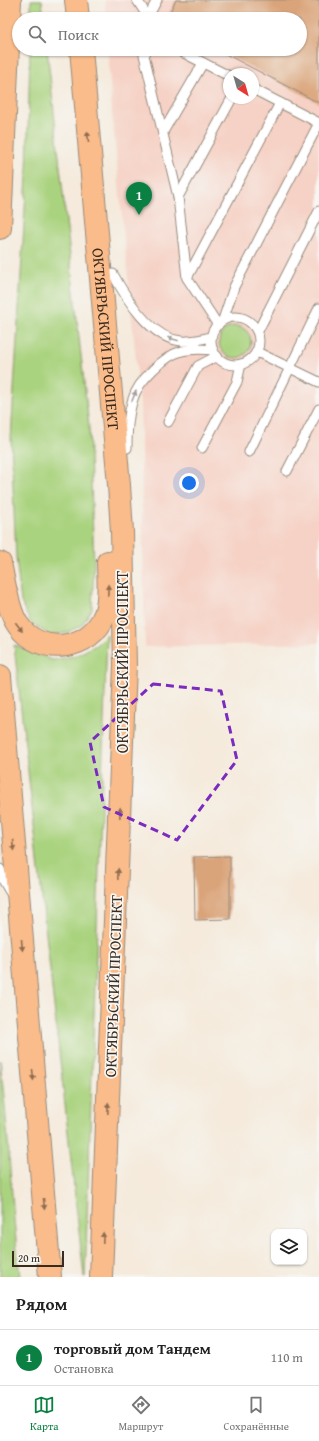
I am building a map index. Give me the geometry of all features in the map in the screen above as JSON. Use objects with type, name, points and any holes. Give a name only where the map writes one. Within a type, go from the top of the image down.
[{"type":"main road","points":[[0,228],[10,0]]},
{"type":"main road","points":[[76,0],[77,12]]},
{"type":"main road","name":"ОКТЯБРЬСКИЙ ПРОСПЕКТ","points":[[82,56],[94,206],[121,466],[125,665],[101,1277]]},
{"type":"main road","points":[[0,563],[13,618],[29,637],[44,644],[60,646],[76,643],[91,634],[101,621],[107,606],[110,497],[121,466],[112,249],[94,206]]},
{"type":"main road","points":[[0,676],[50,1277]]},
{"type":"lane","points":[[137,0],[144,12]]},
{"type":"lane","points":[[151,12],[157,0]]},
{"type":"lane","points":[[144,56],[178,197],[187,278],[220,322]]},
{"type":"lane","points":[[190,56],[223,73]]},
{"type":"lane","points":[[163,132],[203,63]]},
{"type":"lane","points":[[215,353],[211,337],[213,330],[220,322],[234,286],[319,123],[259,92]]},
{"type":"lane","points":[[187,278],[280,103]]},
{"type":"lane","points":[[178,197],[229,104]]},
{"type":"lane","points":[[258,332],[319,211]]},
{"type":"lane","points":[[113,274],[133,307],[164,336],[172,340],[181,341],[211,337]]},
{"type":"lane","points":[[249,452],[319,308]]},
{"type":"lane","points":[[121,466],[133,399],[142,381],[165,361],[182,351],[200,349],[215,353],[228,364],[241,364],[248,362],[257,352],[259,345],[258,332],[254,326],[243,318],[229,318],[220,322]]},
{"type":"lane","points":[[257,352],[319,382]]},
{"type":"lane","points":[[168,422],[198,366],[215,353]]},
{"type":"lane","points":[[202,448],[237,382],[241,364]]},
{"type":"lane","points":[[287,471],[319,409]]},
{"type":"lane","points":[[0,869],[3,880],[18,906]]},
{"type":"highlighted area","points":[[153,684],[221,691],[237,760],[177,840],[104,807],[90,742]]},
{"type":"shaded area","points":[[105,0],[319,0],[319,643],[145,647],[140,403],[111,101],[108,56],[307,56],[307,12],[106,12]]},
{"type":"green space","points":[[31,0],[42,0],[43,12],[31,12]]},
{"type":"green space","points":[[30,56],[48,56],[89,427],[94,564],[92,609],[82,625],[66,633],[49,635],[30,622],[21,602],[16,558],[11,438],[27,176]]},
{"type":"green space","points":[[232,326],[238,326],[248,333],[251,342],[250,348],[244,355],[238,358],[232,358],[222,351],[219,345],[219,339],[226,329]]},
{"type":"green space","points":[[107,634],[84,1277],[14,645],[52,660],[75,656],[96,645]]},
{"type":"green space","points":[[0,1060],[6,1114],[14,1223],[20,1277],[0,1277]]},
{"type":"building","points":[[176,0],[319,0],[319,103],[259,72],[259,68],[252,68],[229,56],[307,56],[307,12],[170,12]]},
{"type":"building","points":[[230,856],[230,919],[195,920],[194,857]]},
{"type":"place","name":"торговый дом Тандем","points":[[139,215]]}]
